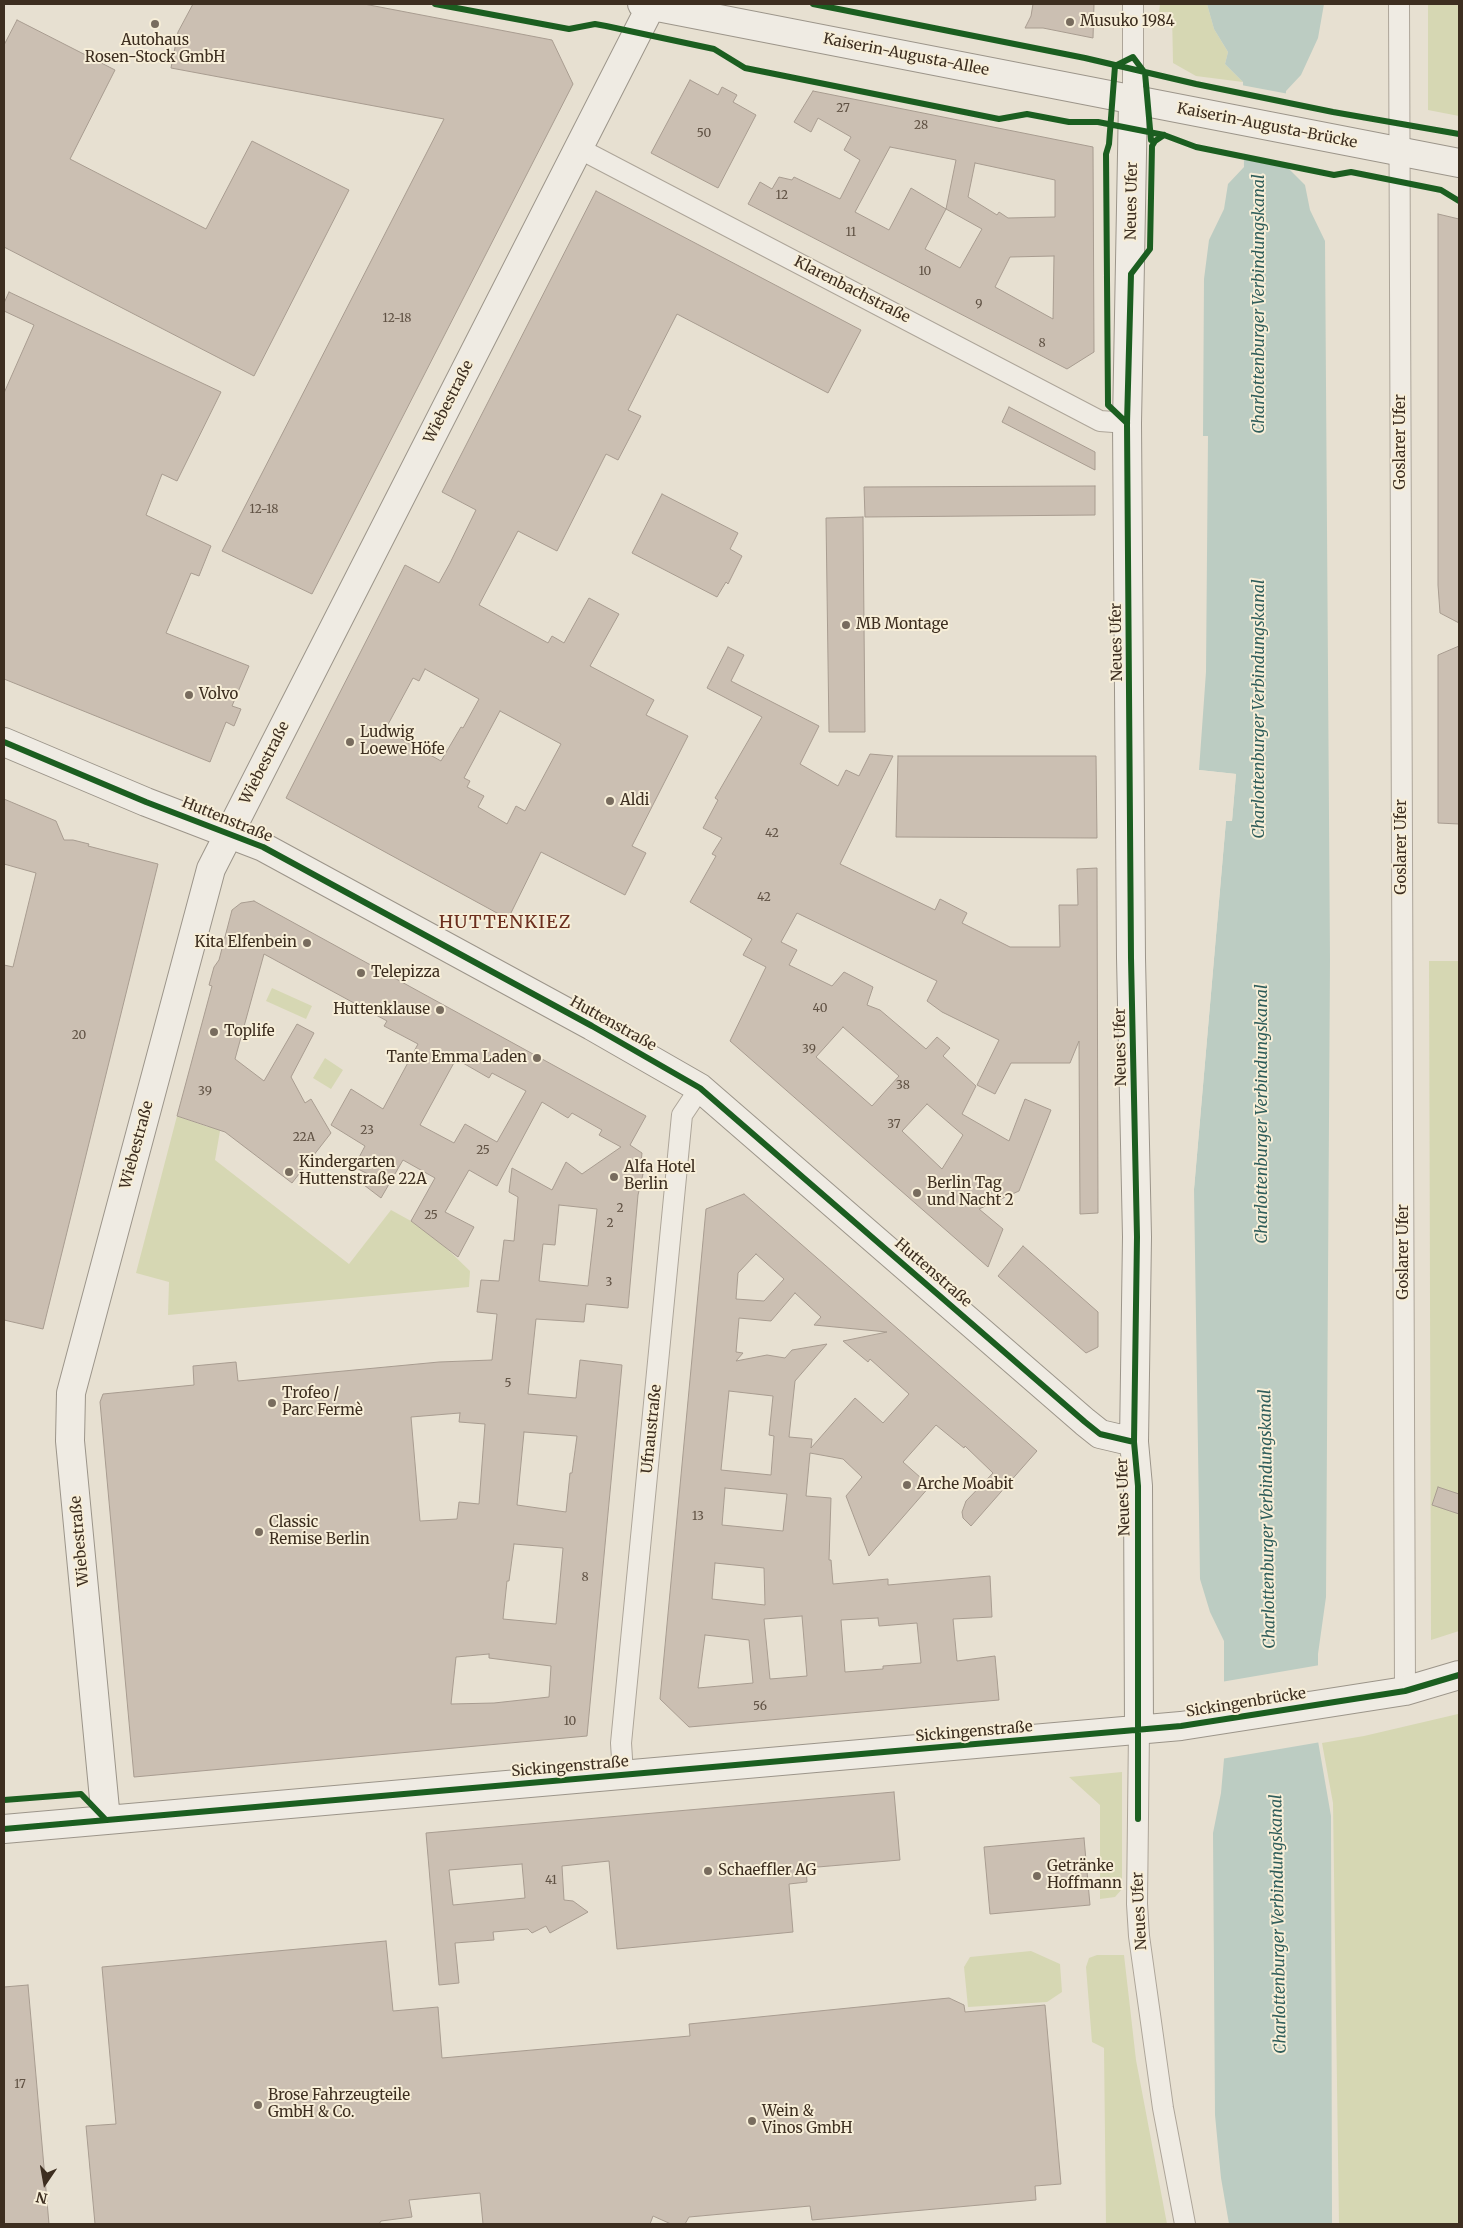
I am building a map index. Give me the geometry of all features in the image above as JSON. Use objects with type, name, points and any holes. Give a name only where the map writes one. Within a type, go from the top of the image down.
[{"type":"street","name":"Neues Ufer","points":[[1133,4],[1127,423],[1136,1237],[1134,1442],[1138,1486],[1139,1730],[1137,1904],[1139,1936],[1163,2108],[1186,2224]]},
{"type":"street","name":"Goslarer Ufer","points":[[1400,4],[1405,1690]]},
{"type":"street","name":"Kaiserin-Augusta-Allee","points":[[646,5],[1182,109]]},
{"type":"street","name":"Wiebestraße","points":[[106,1820],[70,1441],[71,1393],[211,869],[578,148],[646,5]]},
{"type":"street","name":"Kaiserin-Augusta-Brücke","points":[[1182,109],[1400,152]]},
{"type":"street","name":"Klarenbachstraße","points":[[578,148],[1100,420],[1127,423]]},
{"type":"street","points":[[1400,152],[1459,163]]},
{"type":"street","name":"Huttenstraße","points":[[4,742],[146,802],[263,847],[592,1026],[700,1088],[1085,1422],[1100,1434],[1134,1442]]},
{"type":"street","name":"Ufnaustraße","points":[[623,1774],[621,1743],[682,1115],[700,1088]]},
{"type":"street","name":"Sickingenbrücke","points":[[1139,1730],[1181,1726],[1405,1690],[1459,1675]]},
{"type":"street","name":"Sickingenstraße","points":[[4,1829],[1139,1730]]},
{"type":"green space","points":[[1160,4],[1207,4],[1214,29],[1228,52],[1225,64],[1243,82],[1196,76],[1173,63],[1172,12],[1159,12]]},
{"type":"green space","points":[[1428,4],[1459,4],[1459,116],[1428,110]]},
{"type":"green space","points":[[1429,961],[1459,961],[1459,1631],[1431,1640]]},
{"type":"green space","points":[[272,988],[312,1006],[306,1019],[266,1001]]},
{"type":"green space","points":[[325,1058],[343,1070],[331,1089],[313,1078]]},
{"type":"green space","points":[[177,1116],[208,1127],[209,1125],[221,1125],[215,1160],[349,1264],[391,1210],[411,1221],[442,1244],[470,1271],[469,1287],[168,1315],[169,1282],[136,1273]]},
{"type":"green space","points":[[1458,1710],[1459,2224],[1339,2224],[1333,1803],[1322,1743],[1364,1736],[1458,1714]]},
{"type":"green space","points":[[1122,1772],[1122,1889],[1115,1897],[1100,1899],[1100,1805],[1069,1777]]},
{"type":"green space","points":[[1031,1951],[1060,1964],[1062,1992],[1047,2002],[968,2007],[964,1967],[970,1957]]},
{"type":"green space","points":[[1097,1955],[1124,1955],[1136,2060],[1167,2224],[1106,2224],[1104,2048],[1092,2042],[1086,1967],[1089,1958]]},
{"type":"water","name":"Charlottenburger Verbindungskanal","points":[[1207,4],[1324,4],[1318,38],[1301,75],[1286,91],[1285,165],[1305,185],[1310,210],[1325,241],[1330,960],[1326,1597],[1318,1654],[1318,1741],[1331,1816],[1332,2224],[1229,2224],[1221,2178],[1215,2115],[1213,1833],[1221,1793],[1224,1759],[1224,1641],[1210,1612],[1200,1579],[1194,1189],[1226,820],[1232,821],[1236,774],[1199,770],[1206,672],[1208,436],[1203,436],[1204,279],[1209,240],[1224,209],[1228,184],[1244,167],[1243,82],[1225,64],[1228,52],[1214,29]]},
{"type":"pier","points":[[1241,85],[1289,94],[1288,164],[1293,169],[1241,159]]},
{"type":"pier","points":[[1199,770],[1236,774],[1232,821],[1226,821],[1192,1212],[1191,1189],[1223,820],[1230,818],[1233,776],[1198,772]]},
{"type":"pier","points":[[1320,1665],[1321,1742],[1221,1759],[1221,1682]]},
{"type":"building","points":[[193,4],[364,4],[552,40],[573,84],[312,594],[222,551],[444,119],[171,68],[178,32]]},
{"type":"building","points":[[1033,4],[1094,4],[1093,38],[1043,28],[1025,28],[1031,16]]},
{"type":"building","points":[[17,20],[115,70],[70,159],[206,229],[252,141],[349,190],[254,376],[4,247],[4,45]]},
{"type":"building","points":[[690,80],[718,95],[722,87],[737,95],[733,102],[756,115],[718,188],[651,153]]},
{"type":"building","points":[[813,91],[1093,147],[1094,352],[1067,369],[748,204],[760,182],[772,189],[779,177],[792,180],[794,177],[840,199],[860,160],[844,150],[851,137],[818,118],[811,132],[794,122]],"holes":[[[890,147],[956,160],[946,209],[911,188],[889,230],[855,212]],[[975,163],[1055,180],[1055,217],[1008,218],[999,212],[997,215],[968,197]],[[946,209],[982,229],[960,268],[925,249]],[[1054,256],[1053,319],[995,287],[1010,257]]]},
{"type":"building","points":[[596,191],[861,330],[828,393],[677,314],[628,410],[641,416],[618,460],[606,454],[557,551],[518,531],[479,605],[548,643],[552,636],[564,643],[589,598],[619,614],[590,666],[654,700],[646,715],[688,736],[632,846],[646,853],[625,895],[541,852],[508,919],[286,798],[405,565],[439,583],[450,563],[476,510],[442,492]],"holes":[[[425,669],[479,699],[463,728],[461,727],[441,761],[385,730],[413,678],[419,681]],[[500,711],[561,744],[525,811],[516,806],[507,824],[478,807],[484,796],[467,787],[470,781],[464,778]]]},
{"type":"building","points":[[1438,214],[1459,219],[1459,623],[1440,613],[1438,585]]},
{"type":"building","points":[[9,292],[221,392],[177,481],[162,474],[146,515],[211,546],[199,576],[191,573],[166,633],[249,666],[232,706],[241,709],[234,726],[226,722],[210,762],[4,679],[4,393],[34,325],[4,311],[4,303]]},
{"type":"building","points":[[1009,407],[1095,452],[1095,470],[1002,422]]},
{"type":"building","points":[[1095,486],[1095,515],[865,517],[864,487]]},
{"type":"building","points":[[662,494],[738,533],[730,549],[742,556],[728,584],[726,582],[717,597],[632,553]]},
{"type":"building","name":"MB Montage","points":[[863,517],[865,732],[829,732],[826,518]]},
{"type":"building","points":[[1459,646],[1459,824],[1438,823],[1438,655]]},
{"type":"building","points":[[728,647],[744,655],[731,681],[819,726],[800,764],[838,786],[846,770],[859,776],[870,754],[893,756],[840,864],[935,910],[940,899],[967,913],[962,923],[1010,947],[1060,947],[1059,905],[1078,905],[1077,869],[1097,868],[1098,1213],[1080,1214],[1079,1041],[1070,1063],[1011,1063],[995,1094],[977,1085],[999,1040],[942,1012],[927,1001],[937,981],[797,913],[781,942],[797,950],[789,965],[832,986],[844,972],[873,987],[867,1005],[880,1010],[926,1049],[937,1037],[950,1048],[943,1056],[976,1086],[962,1114],[1009,1141],[1025,1099],[1051,1110],[1019,1191],[979,1209],[1003,1229],[988,1267],[730,1041],[766,967],[743,955],[752,939],[690,902],[716,856],[712,854],[722,838],[703,828],[718,800],[715,798],[762,717],[707,688]],"holes":[[[843,1027],[899,1076],[872,1106],[816,1057]],[[927,1104],[963,1135],[942,1169],[902,1131]]]},
{"type":"building","points":[[898,756],[1096,756],[1097,838],[896,837]]},
{"type":"building","points":[[4,799],[56,821],[64,840],[89,844],[88,846],[158,864],[43,1329],[4,1320],[4,965],[13,967],[36,873],[4,864]]},
{"type":"building","points":[[254,901],[646,1116],[630,1145],[642,1153],[640,1173],[643,1174],[638,1195],[628,1308],[586,1304],[584,1322],[536,1319],[528,1394],[576,1398],[580,1360],[622,1365],[587,1736],[134,1777],[100,1402],[103,1394],[194,1385],[193,1366],[236,1362],[238,1381],[439,1362],[492,1360],[497,1314],[477,1312],[481,1280],[499,1281],[504,1240],[514,1241],[518,1197],[509,1192],[512,1168],[552,1190],[566,1162],[582,1174],[621,1147],[599,1135],[602,1130],[572,1113],[568,1118],[542,1102],[497,1186],[469,1170],[445,1212],[474,1227],[458,1257],[411,1221],[435,1178],[403,1160],[381,1198],[364,1185],[370,1175],[354,1167],[365,1146],[331,1125],[351,1089],[383,1109],[418,1044],[384,1026],[387,1021],[264,954],[235,1059],[264,1081],[297,1024],[314,1033],[291,1077],[305,1103],[311,1099],[331,1133],[292,1183],[225,1132],[177,1116],[212,986],[209,985],[214,967],[219,960],[232,910],[241,903]],"holes":[[[456,1059],[489,1078],[492,1073],[526,1091],[497,1142],[465,1124],[454,1143],[420,1125]],[[559,1205],[597,1209],[588,1286],[539,1281],[543,1244],[555,1245]],[[460,1413],[459,1422],[485,1424],[479,1504],[459,1502],[457,1519],[420,1521],[411,1417]],[[524,1432],[577,1436],[572,1473],[570,1473],[566,1512],[517,1505]],[[514,1544],[563,1548],[556,1624],[503,1619],[507,1581],[509,1581]],[[489,1654],[489,1658],[551,1666],[549,1697],[494,1703],[451,1704],[456,1657]]]},
{"type":"building","points":[[744,1194],[1037,1451],[971,1526],[963,1518],[962,1512],[966,1501],[993,1473],[965,1446],[964,1448],[936,1425],[903,1462],[930,1486],[869,1556],[846,1496],[862,1477],[843,1459],[810,1453],[806,1496],[831,1498],[829,1560],[831,1560],[833,1584],[888,1579],[888,1585],[990,1576],[992,1617],[953,1619],[957,1661],[995,1656],[999,1700],[689,1727],[660,1699],[706,1209]],"holes":[[[756,1254],[784,1279],[764,1301],[736,1299],[738,1273]],[[795,1293],[821,1317],[814,1325],[887,1332],[843,1341],[868,1362],[870,1359],[909,1394],[883,1423],[855,1398],[811,1448],[812,1439],[789,1437],[795,1381],[827,1344],[792,1350],[785,1358],[767,1355],[736,1361],[743,1353],[736,1352],[739,1318],[771,1321]],[[729,1391],[773,1396],[769,1435],[774,1436],[771,1475],[721,1470]],[[725,1488],[787,1494],[783,1531],[722,1525]],[[715,1563],[764,1568],[765,1605],[712,1599]],[[802,1616],[807,1676],[770,1679],[764,1619]],[[878,1618],[879,1626],[917,1623],[921,1663],[845,1672],[841,1620]],[[705,1635],[749,1640],[753,1683],[698,1688]]]},
{"type":"building","points":[[1023,1246],[1098,1312],[1098,1347],[1086,1353],[998,1276]]},
{"type":"building","points":[[1438,1487],[1459,1494],[1459,1514],[1432,1505]]},
{"type":"building","name":"Schaeffler AG","points":[[894,1792],[900,1860],[806,1868],[807,1882],[789,1884],[793,1932],[617,1949],[609,1861],[562,1866],[564,1900],[573,1901],[588,1912],[550,1933],[546,1926],[532,1933],[528,1929],[493,1932],[494,1940],[455,1943],[459,1983],[439,1985],[426,1833]],"holes":[[[522,1864],[525,1898],[453,1905],[449,1870]]]},
{"type":"building","name":"Getränke Hoffmann","points":[[1084,1838],[1090,1905],[990,1914],[984,1847]]},
{"type":"building","points":[[386,1941],[393,2011],[438,2007],[442,2058],[690,2036],[689,2024],[949,1998],[964,2005],[965,2012],[1045,2005],[1061,2184],[1035,2186],[1036,2200],[812,2220],[810,2206],[689,2217],[685,2224],[671,2224],[653,2216],[650,2224],[483,2224],[480,2193],[409,2200],[412,2217],[381,2221],[379,2224],[95,2224],[86,2126],[116,2124],[102,1967]]},
{"type":"building","points":[[28,1985],[49,2224],[4,2224],[4,1987]]},
{"type":"cycle path","points":[[435,4],[569,29],[595,24],[606,26],[714,49],[745,68],[999,119],[1027,114],[1069,122],[1098,122],[1164,135],[1196,147],[1334,175],[1351,172],[1441,190],[1459,201]]},
{"type":"cycle path","points":[[813,4],[1085,58],[1196,84],[1333,112],[1459,134]]},
{"type":"cycle path","points":[[1127,423],[1108,405],[1106,154],[1109,144],[1115,66],[1133,57],[1145,73],[1151,140]]},
{"type":"cycle path","points":[[1138,1819],[1138,1486],[1134,1442],[1137,1237],[1131,958],[1127,423],[1131,274],[1150,249],[1152,146],[1155,141],[1164,135]]},
{"type":"cycle path","points":[[4,742],[146,802],[263,847],[592,1026],[700,1088],[1085,1422],[1100,1434],[1134,1442]]},
{"type":"cycle path","points":[[4,1829],[1181,1726],[1405,1691],[1459,1675]]},
{"type":"cycle path","points":[[4,1800],[81,1794],[106,1820]]},
{"type":"place","name":"Musuko 1984","points":[[1070,22]]},
{"type":"place","name":"Autohaus Rosen-Stock GmbH","points":[[155,24]]},
{"type":"place","name":"MB Montage","points":[[846,625]]},
{"type":"place","name":"Volvo","points":[[189,695]]},
{"type":"place","name":"Ludwig Loewe Höfe","points":[[350,742]]},
{"type":"place","name":"Aldi","points":[[610,801]]},
{"type":"place","name":"Kita Elfenbein","points":[[307,943]]},
{"type":"place","name":"Telepizza","points":[[361,973]]},
{"type":"place","name":"Huttenklause","points":[[440,1010]]},
{"type":"place","name":"Toplife","points":[[214,1032]]},
{"type":"place","name":"Tante Emma Laden","points":[[537,1058]]},
{"type":"place","name":"Kindergarten Huttenstraße 22A","points":[[289,1172]]},
{"type":"place","name":"Alfa Hotel Berlin","points":[[614,1177]]},
{"type":"place","name":"Berlin Tag und Nacht 2","points":[[917,1193]]},
{"type":"place","name":"Trofeo / Parc Fermè","points":[[272,1403]]},
{"type":"place","name":"Arche Moabit","points":[[907,1485]]},
{"type":"place","name":"Classic Remise Berlin","points":[[259,1532]]},
{"type":"place","name":"Schaeffler AG","points":[[708,1871]]},
{"type":"place","name":"Getränke Hoffmann","points":[[1037,1876]]},
{"type":"place","name":"Brose Fahrzeugteile GmbH & Co.","points":[[258,2105]]},
{"type":"place","name":"Wein & Vinos GmbH","points":[[752,2121]]},
{"type":"district","name":"HUTTENKIEZ","points":[[505,923]]}]
